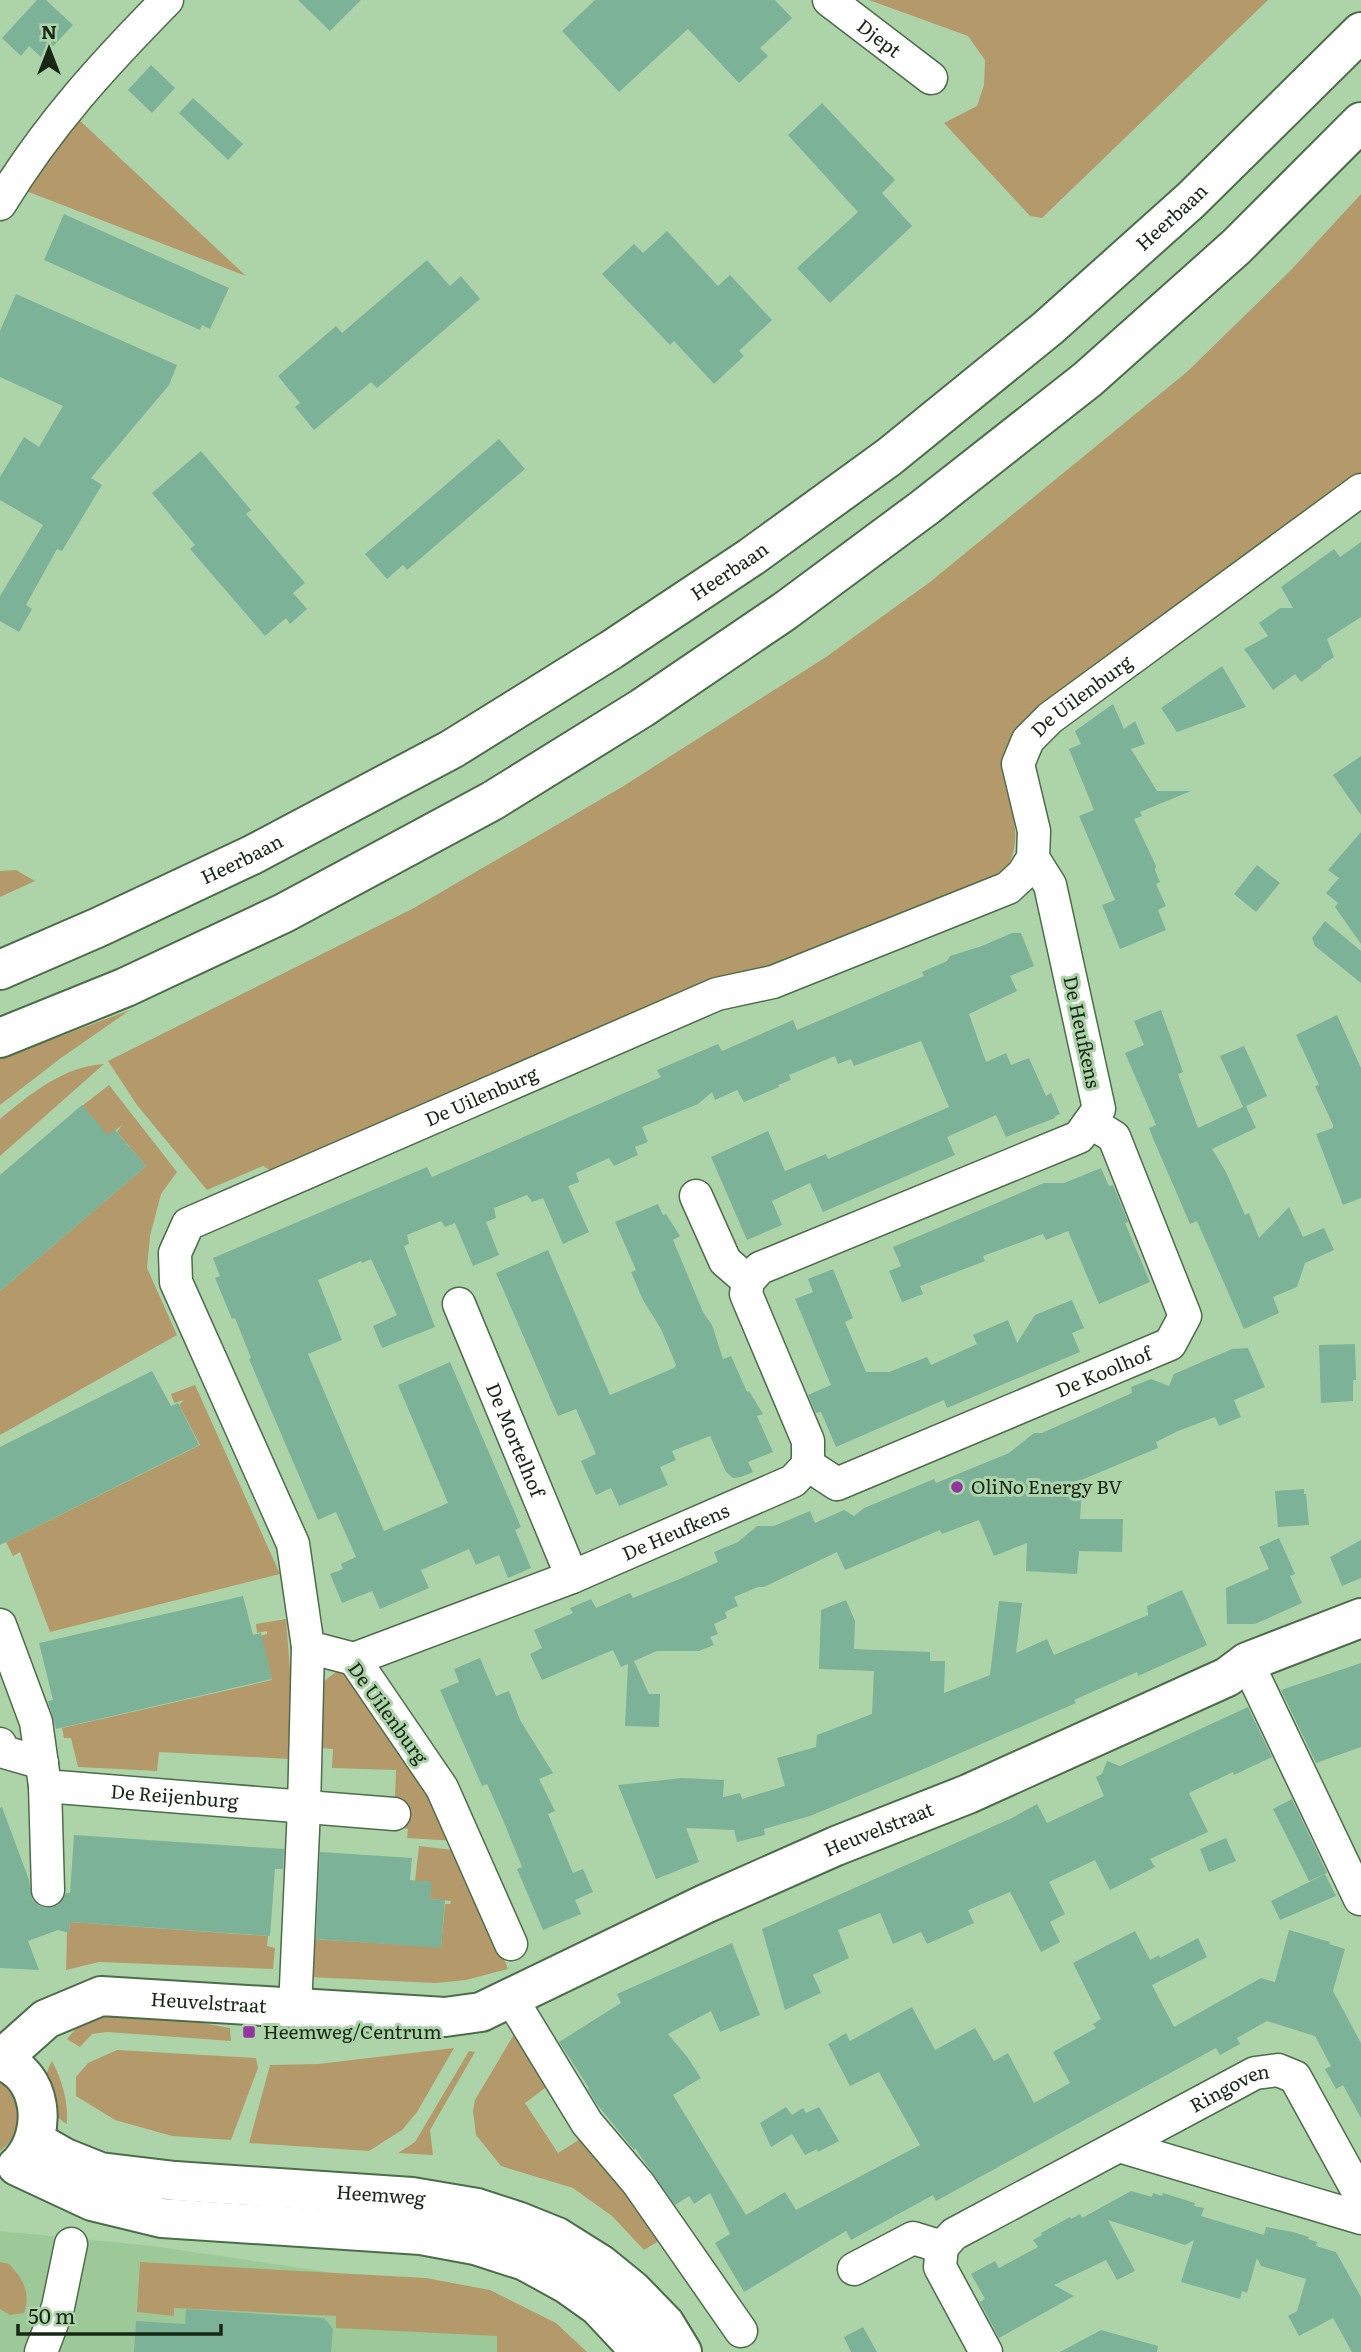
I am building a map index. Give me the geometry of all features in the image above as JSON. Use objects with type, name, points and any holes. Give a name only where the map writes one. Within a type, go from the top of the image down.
[{"type":"main road","name":"Heerbaan","points":[[0,970],[252,855],[452,749],[611,650],[751,557],[889,457],[1048,328],[1191,200],[1361,32]]},
{"type":"main road","points":[[0,1038],[126,987],[284,913],[492,801],[653,701],[828,579],[924,508],[1088,379],[1236,247],[1361,122]]},
{"type":"main road","name":"Heuvelstraat","points":[[0,2060],[46,2019],[101,1996],[444,2017],[481,2011],[705,1904],[836,1846],[968,1794],[1227,1677],[1247,1662],[1361,1618]]},
{"type":"main road","points":[[32,2088],[50,2047],[73,2008]]},
{"type":"main road","points":[[0,2060],[21,2074],[32,2088],[38,2104],[39,2122],[17,2161]]},
{"type":"main road","name":"Heemweg","points":[[17,2161],[65,2158],[100,2172],[175,2181],[412,2197],[477,2208],[557,2237],[600,2264],[632,2290],[665,2324],[682,2352]]},
{"type":"main road","name":"Heemweg","points":[[17,2161],[92,2201],[162,2218],[421,2235],[475,2245],[525,2261],[567,2284],[598,2306],[641,2352]]},
{"type":"street","points":[[0,204],[39,144],[79,92],[167,0]]},
{"type":"street","name":"Djept","points":[[829,0],[931,78]]},
{"type":"street","name":"De Uilenburg","points":[[511,1944],[442,1788],[354,1659],[308,1647],[293,1544],[176,1282],[175,1253],[188,1224],[717,994],[773,982],[1008,888],[1023,874],[1033,858],[1034,831],[1018,764],[1028,740],[1050,718],[1361,490]]},
{"type":"street","name":"De Heufkens","points":[[1033,858],[1050,885],[1097,1097],[1099,1109],[1090,1122]]},
{"type":"street","points":[[808,1465],[807,1441],[746,1294],[748,1280],[760,1268],[1079,1136],[1090,1122]]},
{"type":"street","name":"De Koolhof","points":[[808,1465],[837,1484],[1170,1343],[1185,1316],[1114,1137],[1090,1122]]},
{"type":"street","points":[[696,1196],[725,1261],[748,1280]]},
{"type":"street","name":"De Mortelhof","points":[[459,1304],[572,1577]]},
{"type":"street","name":"De Heufkens","points":[[354,1659],[572,1577],[793,1481],[808,1465]]},
{"type":"street","points":[[0,1625],[36,1722],[43,1774],[48,1890]]},
{"type":"street","points":[[295,2008],[308,1647]]},
{"type":"street","points":[[1247,1662],[1360,1899]]},
{"type":"street","name":"De Reijenburg","points":[[0,1744],[4,1752],[43,1774],[304,1808],[394,1814]]},
{"type":"street","points":[[512,1998],[587,2123],[638,2183],[741,2331]]},
{"type":"street","name":"Ringoven","points":[[942,2247],[954,2234],[1255,2073],[1278,2070],[1295,2077],[1361,2197]]},
{"type":"street","points":[[1119,2146],[1361,2218]]},
{"type":"street","points":[[854,2269],[913,2238],[942,2247],[940,2267],[986,2352]]},
{"type":"street","points":[[41,2352],[58,2307],[71,2244]]},
{"type":"shaded area","points":[[869,0],[1268,0],[1042,218],[1030,216],[944,123],[977,106],[984,85],[985,60],[968,36]]},
{"type":"shaded area","points":[[76,117],[246,276],[21,189]]},
{"type":"shaded area","points":[[1361,194],[1361,473],[1225,571],[1005,772],[1015,840],[1008,865],[1000,878],[273,1172],[263,1166],[207,1190],[137,1105],[108,1061],[412,909],[622,787],[826,657],[930,582],[1188,371],[1291,270]]},
{"type":"shaded area","points":[[16,870],[35,881],[0,897],[0,871]]},
{"type":"shaded area","points":[[130,1010],[61,1058],[0,1105],[0,1059]]},
{"type":"shaded area","points":[[104,1064],[0,1156],[0,1119],[36,1091],[61,1076],[89,1066]]},
{"type":"shaded area","points":[[109,1085],[177,1172],[161,1194],[150,1236],[147,1268],[177,1335],[0,1435],[0,1291],[146,1166],[117,1132],[122,1125],[104,1140],[95,1120],[82,1106]]},
{"type":"shaded area","points":[[195,1385],[280,1574],[50,1632],[20,1552],[13,1556],[6,1542],[200,1445],[179,1405],[184,1400],[174,1403],[171,1394]]},
{"type":"shaded area","points":[[286,1619],[292,1695],[289,1759],[159,1752],[157,1771],[78,1767],[71,1738],[64,1738],[62,1728],[272,1680],[261,1636],[267,1634],[267,1631],[257,1633],[256,1624]]},
{"type":"shaded area","points":[[346,1671],[416,1770],[456,1841],[407,1838],[408,1829],[394,1827],[396,1770],[332,1768],[333,1749],[320,1748],[323,1682],[336,1672]]},
{"type":"shaded area","points":[[419,1846],[462,1851],[508,1969],[466,1980],[436,1983],[309,1977],[311,1939],[441,1947],[445,1904],[450,1904],[451,1901],[430,1899],[431,1882],[415,1881]]},
{"type":"shaded area","points":[[70,1922],[268,1936],[267,1946],[275,1948],[273,1969],[99,1962],[66,1970],[67,1932]]},
{"type":"shaded area","points":[[100,2013],[159,2015],[230,2028],[231,2041],[107,2032],[92,2034],[80,2047],[67,2039],[79,2025]]},
{"type":"shaded area","points":[[516,2031],[549,2085],[525,2103],[558,2153],[588,2134],[665,2237],[644,2250],[612,2216],[573,2188],[501,2166],[476,2135],[473,2111],[475,2100]]},
{"type":"shaded area","points":[[454,2048],[417,2112],[402,2130],[369,2151],[249,2143],[270,2065],[318,2064]]},
{"type":"shaded area","points":[[117,2050],[256,2058],[258,2068],[231,2140],[172,2136],[115,2120],[76,2096],[76,2077],[88,2063]]},
{"type":"shaded area","points":[[469,2051],[475,2052],[430,2130],[433,2155],[398,2153],[415,2142]]},
{"type":"shaded area","points":[[52,2061],[64,2092],[67,2124],[53,2112],[46,2096],[46,2079]]},
{"type":"shaded area","points":[[0,2080],[13,2097],[18,2116],[14,2134],[0,2151]]},
{"type":"shaded area","points":[[0,2231],[153,2246],[462,2292],[560,2352],[0,2352]]},
{"type":"shaded area","points":[[0,2262],[9,2264],[22,2281],[27,2299],[24,2313],[10,2315],[0,2309]]},
{"type":"shaded area","points":[[140,2262],[426,2278],[490,2290],[556,2323],[587,2352],[497,2352],[497,2336],[336,2328],[336,2316],[174,2308],[174,2316],[137,2312]]},
{"type":"building","points":[[37,0],[46,0],[73,25],[42,58],[29,46],[21,56],[2,38]]},
{"type":"building","points":[[298,0],[361,0],[330,31]]},
{"type":"building","points":[[595,0],[775,0],[792,18],[760,48],[768,56],[739,83],[688,29],[619,92],[562,31]]},
{"type":"building","points":[[151,65],[175,88],[152,113],[128,90]]},
{"type":"building","points":[[193,98],[243,144],[228,160],[179,113]]},
{"type":"building","points":[[822,103],[895,180],[882,193],[912,226],[830,303],[797,268],[858,212],[788,135]]},
{"type":"building","points":[[64,214],[229,288],[210,329],[202,325],[200,330],[44,260]]},
{"type":"building","points":[[667,231],[718,286],[730,275],[772,320],[739,351],[744,356],[714,384],[674,341],[670,345],[602,274],[634,244],[643,253]]},
{"type":"building","points":[[427,260],[450,286],[461,276],[480,299],[377,388],[371,382],[314,430],[295,407],[300,403],[278,376],[336,326],[342,333]]},
{"type":"building","points":[[16,294],[177,365],[169,385],[91,478],[102,485],[62,551],[57,549],[26,605],[32,609],[19,632],[0,621],[0,596],[43,525],[0,500],[0,477],[24,437],[39,447],[63,406],[0,377],[0,331]]},
{"type":"building","points":[[499,439],[525,469],[407,570],[403,565],[387,579],[365,554]]},
{"type":"building","points":[[201,451],[251,510],[246,514],[305,583],[293,593],[307,609],[290,624],[286,618],[265,636],[190,549],[195,545],[152,493]]},
{"type":"building","points":[[1361,542],[1361,617],[1327,639],[1334,657],[1322,667],[1301,682],[1295,674],[1273,690],[1244,649],[1268,636],[1259,623],[1280,608],[1293,608],[1281,587],[1334,549],[1340,557]]},
{"type":"building","points":[[1222,666],[1246,707],[1177,732],[1161,708]]},
{"type":"building","points":[[1113,704],[1124,729],[1135,721],[1145,744],[1131,749],[1157,791],[1191,791],[1140,812],[1142,816],[1134,819],[1156,866],[1160,882],[1156,884],[1166,906],[1158,910],[1166,930],[1120,949],[1102,905],[1115,900],[1079,816],[1094,810],[1069,749],[1081,744],[1075,731]]},
{"type":"building","points":[[1361,756],[1361,815],[1333,775]]},
{"type":"building","points":[[1361,832],[1361,944],[1335,907],[1338,903],[1326,893],[1339,878],[1328,870]]},
{"type":"building","points":[[1257,865],[1280,883],[1256,912],[1234,894]]},
{"type":"building","points":[[1325,921],[1361,951],[1361,983],[1315,946],[1312,938]]},
{"type":"building","points":[[1012,933],[1021,933],[1034,966],[1010,976],[1017,991],[969,1014],[986,1062],[1006,1053],[1011,1065],[1029,1058],[1046,1096],[1051,1093],[1060,1114],[1055,1118],[1006,1137],[996,1115],[947,1137],[955,1155],[823,1212],[810,1183],[772,1201],[782,1225],[747,1240],[711,1157],[768,1131],[785,1171],[826,1154],[828,1159],[949,1107],[921,1041],[854,1066],[851,1059],[838,1064],[835,1056],[789,1075],[791,1080],[744,1102],[737,1090],[715,1100],[712,1092],[698,1104],[642,1127],[648,1142],[635,1147],[638,1155],[614,1166],[609,1158],[576,1173],[579,1182],[568,1186],[589,1232],[563,1244],[543,1198],[532,1202],[527,1195],[494,1208],[496,1218],[486,1222],[499,1255],[473,1266],[455,1223],[445,1227],[441,1221],[407,1235],[409,1244],[404,1246],[435,1327],[382,1348],[373,1326],[397,1315],[371,1259],[318,1280],[342,1340],[308,1354],[384,1531],[448,1503],[398,1385],[450,1362],[521,1527],[515,1530],[531,1568],[508,1578],[499,1555],[476,1565],[469,1549],[421,1570],[429,1588],[380,1609],[372,1591],[342,1603],[330,1574],[343,1569],[341,1564],[356,1557],[336,1512],[318,1520],[249,1359],[251,1358],[235,1318],[232,1319],[215,1278],[220,1276],[213,1258],[427,1167],[432,1177],[661,1077],[657,1070],[718,1044],[722,1051],[793,1020],[797,1030],[924,976],[922,972],[947,961],[950,956]]},
{"type":"building","points":[[1161,1010],[1183,1072],[1178,1074],[1198,1128],[1243,1107],[1220,1056],[1244,1046],[1267,1096],[1246,1106],[1256,1128],[1212,1149],[1226,1172],[1245,1215],[1249,1213],[1259,1238],[1289,1207],[1303,1237],[1324,1228],[1334,1250],[1305,1263],[1297,1287],[1273,1297],[1279,1313],[1244,1329],[1197,1221],[1190,1224],[1155,1143],[1149,1128],[1156,1125],[1125,1053],[1144,1045],[1134,1021]]},
{"type":"building","points":[[1337,1015],[1361,1068],[1361,1198],[1343,1205],[1316,1134],[1333,1128],[1333,1125],[1315,1086],[1319,1085],[1296,1035]]},
{"type":"building","points":[[82,1105],[108,1135],[115,1130],[146,1166],[0,1291],[0,1175]]},
{"type":"building","points":[[1101,1168],[1109,1186],[1113,1185],[1128,1222],[1125,1223],[1150,1282],[1099,1304],[1068,1231],[1046,1240],[1043,1234],[983,1256],[985,1261],[920,1286],[923,1294],[902,1302],[889,1271],[901,1266],[893,1247],[1044,1183],[1064,1183]]},
{"type":"building","points":[[658,1204],[663,1215],[666,1214],[680,1236],[673,1240],[703,1312],[712,1325],[723,1359],[731,1356],[747,1392],[749,1391],[763,1414],[757,1416],[773,1452],[748,1462],[753,1472],[733,1478],[726,1472],[710,1436],[672,1451],[676,1460],[660,1467],[668,1485],[619,1506],[611,1488],[596,1495],[581,1461],[596,1454],[576,1409],[558,1416],[496,1273],[548,1250],[610,1395],[674,1368],[676,1365],[661,1329],[643,1300],[631,1272],[636,1270],[615,1222]]},
{"type":"building","points":[[833,1269],[853,1318],[845,1322],[866,1372],[889,1372],[927,1357],[931,1365],[977,1344],[973,1335],[1008,1320],[1017,1343],[1035,1315],[1072,1300],[1084,1328],[1072,1333],[1080,1352],[947,1408],[944,1400],[836,1447],[821,1412],[816,1413],[808,1395],[831,1385],[795,1299],[813,1292],[808,1279]]},
{"type":"building","points":[[1355,1344],[1356,1380],[1353,1380],[1353,1401],[1321,1403],[1319,1345]]},
{"type":"building","points":[[1248,1348],[1265,1387],[1234,1400],[1241,1417],[1219,1426],[1215,1417],[1178,1431],[1156,1442],[1158,1448],[1062,1488],[1082,1487],[1080,1519],[1123,1519],[1122,1552],[1079,1551],[1077,1574],[1026,1571],[1027,1543],[994,1556],[979,1520],[942,1534],[940,1530],[845,1570],[837,1552],[764,1587],[734,1597],[738,1606],[725,1612],[727,1618],[714,1624],[718,1634],[710,1637],[714,1645],[699,1651],[657,1651],[634,1661],[649,1694],[660,1694],[659,1727],[625,1726],[628,1664],[621,1667],[613,1650],[542,1680],[530,1654],[542,1648],[534,1630],[573,1613],[570,1608],[591,1599],[596,1608],[630,1593],[633,1598],[682,1578],[718,1562],[714,1552],[738,1542],[757,1526],[774,1526],[810,1511],[815,1523],[844,1510],[854,1516],[864,1508],[934,1479],[936,1483],[1009,1453],[1034,1433],[1042,1433],[1132,1393],[1131,1387],[1151,1379],[1169,1386],[1174,1374],[1232,1349]]},
{"type":"building","points":[[152,1371],[171,1406],[178,1403],[199,1445],[0,1545],[0,1447]]},
{"type":"building","points":[[1304,1489],[1309,1525],[1278,1527],[1275,1491]]},
{"type":"building","points":[[1279,1538],[1295,1574],[1290,1576],[1302,1603],[1255,1624],[1227,1624],[1226,1588],[1269,1569],[1259,1547]]},
{"type":"building","points":[[1361,1540],[1361,1578],[1342,1586],[1330,1557]]},
{"type":"building","points":[[1182,1590],[1207,1645],[1138,1676],[1137,1672],[1074,1700],[1076,1703],[919,1771],[810,1816],[764,1829],[765,1835],[737,1842],[734,1830],[686,1828],[699,1862],[656,1879],[618,1785],[682,1778],[724,1780],[723,1797],[740,1793],[742,1799],[785,1786],[777,1758],[816,1747],[817,1735],[872,1714],[874,1671],[819,1669],[821,1610],[846,1600],[855,1621],[854,1649],[930,1652],[930,1661],[945,1661],[944,1693],[990,1675],[999,1601],[1022,1603],[1016,1653],[1047,1639],[1054,1655],[1148,1615],[1147,1606]]},
{"type":"building","points":[[243,1596],[253,1635],[261,1633],[272,1679],[56,1729],[48,1701],[53,1700],[39,1643]]},
{"type":"building","points":[[480,1658],[496,1696],[509,1691],[520,1720],[553,1773],[539,1779],[555,1811],[548,1814],[573,1873],[583,1869],[593,1892],[575,1900],[581,1914],[543,1930],[517,1869],[522,1867],[503,1820],[487,1784],[482,1786],[440,1690],[459,1682],[454,1669]]},
{"type":"building","points":[[1361,1663],[1361,1747],[1316,1763],[1281,1690]]},
{"type":"building","points":[[1248,1707],[1272,1757],[1189,1793],[1208,1832],[1150,1859],[1155,1867],[1110,1890],[1095,1860],[1049,1882],[1065,1914],[1050,1922],[1060,1942],[1041,1952],[1010,1892],[968,1910],[974,1923],[927,1944],[921,1932],[893,1944],[880,1913],[838,1930],[849,1958],[813,1975],[821,1993],[785,2010],[762,1929],[1012,1818],[1037,1804],[1047,1823],[1104,1796],[1096,1777],[1102,1774],[1107,1761],[1120,1766]]},
{"type":"building","points":[[1292,1799],[1327,1873],[1309,1881],[1273,1809]]},
{"type":"building","points":[[2,1807],[29,1880],[32,1899],[39,1906],[48,1908],[58,1905],[66,1893],[70,1893],[74,1835],[284,1849],[283,1869],[275,1869],[270,1936],[70,1922],[69,1933],[58,1930],[28,1941],[39,1970],[0,1968]]},
{"type":"building","points":[[1226,1838],[1236,1861],[1209,1872],[1200,1849]]},
{"type":"building","points":[[320,1852],[412,1858],[410,1880],[432,1882],[430,1899],[445,1900],[441,1948],[316,1939]]},
{"type":"building","points":[[1325,1874],[1336,1896],[1280,1920],[1271,1901]]},
{"type":"building","points":[[1289,1930],[1345,1949],[1333,1991],[1361,2043],[1361,2118],[1343,2085],[1336,2089],[1325,2069],[1331,2066],[1315,2036],[1267,2021],[1237,2038],[1240,2044],[1220,2055],[1216,2048],[936,2201],[933,2195],[851,2240],[846,2231],[744,2292],[715,2243],[730,2234],[710,2193],[694,2204],[689,2196],[675,2205],[635,2148],[634,2150],[596,2103],[559,2042],[621,2003],[617,1994],[732,1943],[760,2015],[720,2032],[711,2011],[668,2034],[701,2078],[673,2095],[746,2215],[785,2192],[796,2210],[920,2145],[879,2072],[850,2086],[828,2044],[846,2033],[850,2041],[912,2007],[935,2050],[975,2028],[994,2061],[1008,2053],[1034,2103],[1070,2083],[1053,2052],[1096,2028],[1093,2024],[1101,2019],[1073,1963],[1135,1931],[1150,1960],[1159,1955],[1160,1958],[1198,1938],[1207,1957],[1152,1985],[1174,2027],[1261,1978],[1275,1982]]},
{"type":"building","points":[[786,2107],[792,2115],[803,2108],[806,2113],[819,2107],[839,2141],[818,2152],[817,2149],[805,2155],[792,2134],[771,2147],[760,2123]]},
{"type":"building","points":[[1131,2191],[1152,2197],[1153,2193],[1162,2196],[1163,2193],[1204,2208],[1201,2216],[1264,2235],[1266,2227],[1293,2232],[1309,2237],[1308,2239],[1317,2242],[1316,2246],[1336,2252],[1361,2297],[1361,2352],[1352,2352],[1333,2318],[1299,2336],[1288,2316],[1297,2311],[1306,2279],[1261,2266],[1257,2258],[1247,2293],[1242,2291],[1240,2299],[1181,2282],[1194,2240],[1185,2245],[1108,2220],[1135,2271],[1117,2280],[1106,2260],[1054,2285],[1074,2296],[999,2338],[980,2302],[985,2299],[971,2274],[995,2261],[999,2268],[1038,2247],[1033,2240],[1042,2235],[1041,2233],[1070,2217],[1071,2219],[1080,2214],[1082,2218]]},
{"type":"building","points":[[186,2309],[324,2318],[333,2329],[331,2352],[134,2352],[136,2321],[185,2324]]},
{"type":"building","points":[[863,2327],[877,2352],[851,2352],[844,2337]]},
{"type":"building","points":[[1101,2330],[1158,2346],[1157,2352],[1060,2352]]},
{"type":"place","name":"OliNo Energy BV","points":[[957,1487]]},
{"type":"place","name":"Heemweg/Centrum","points":[[249,2032]]}]
